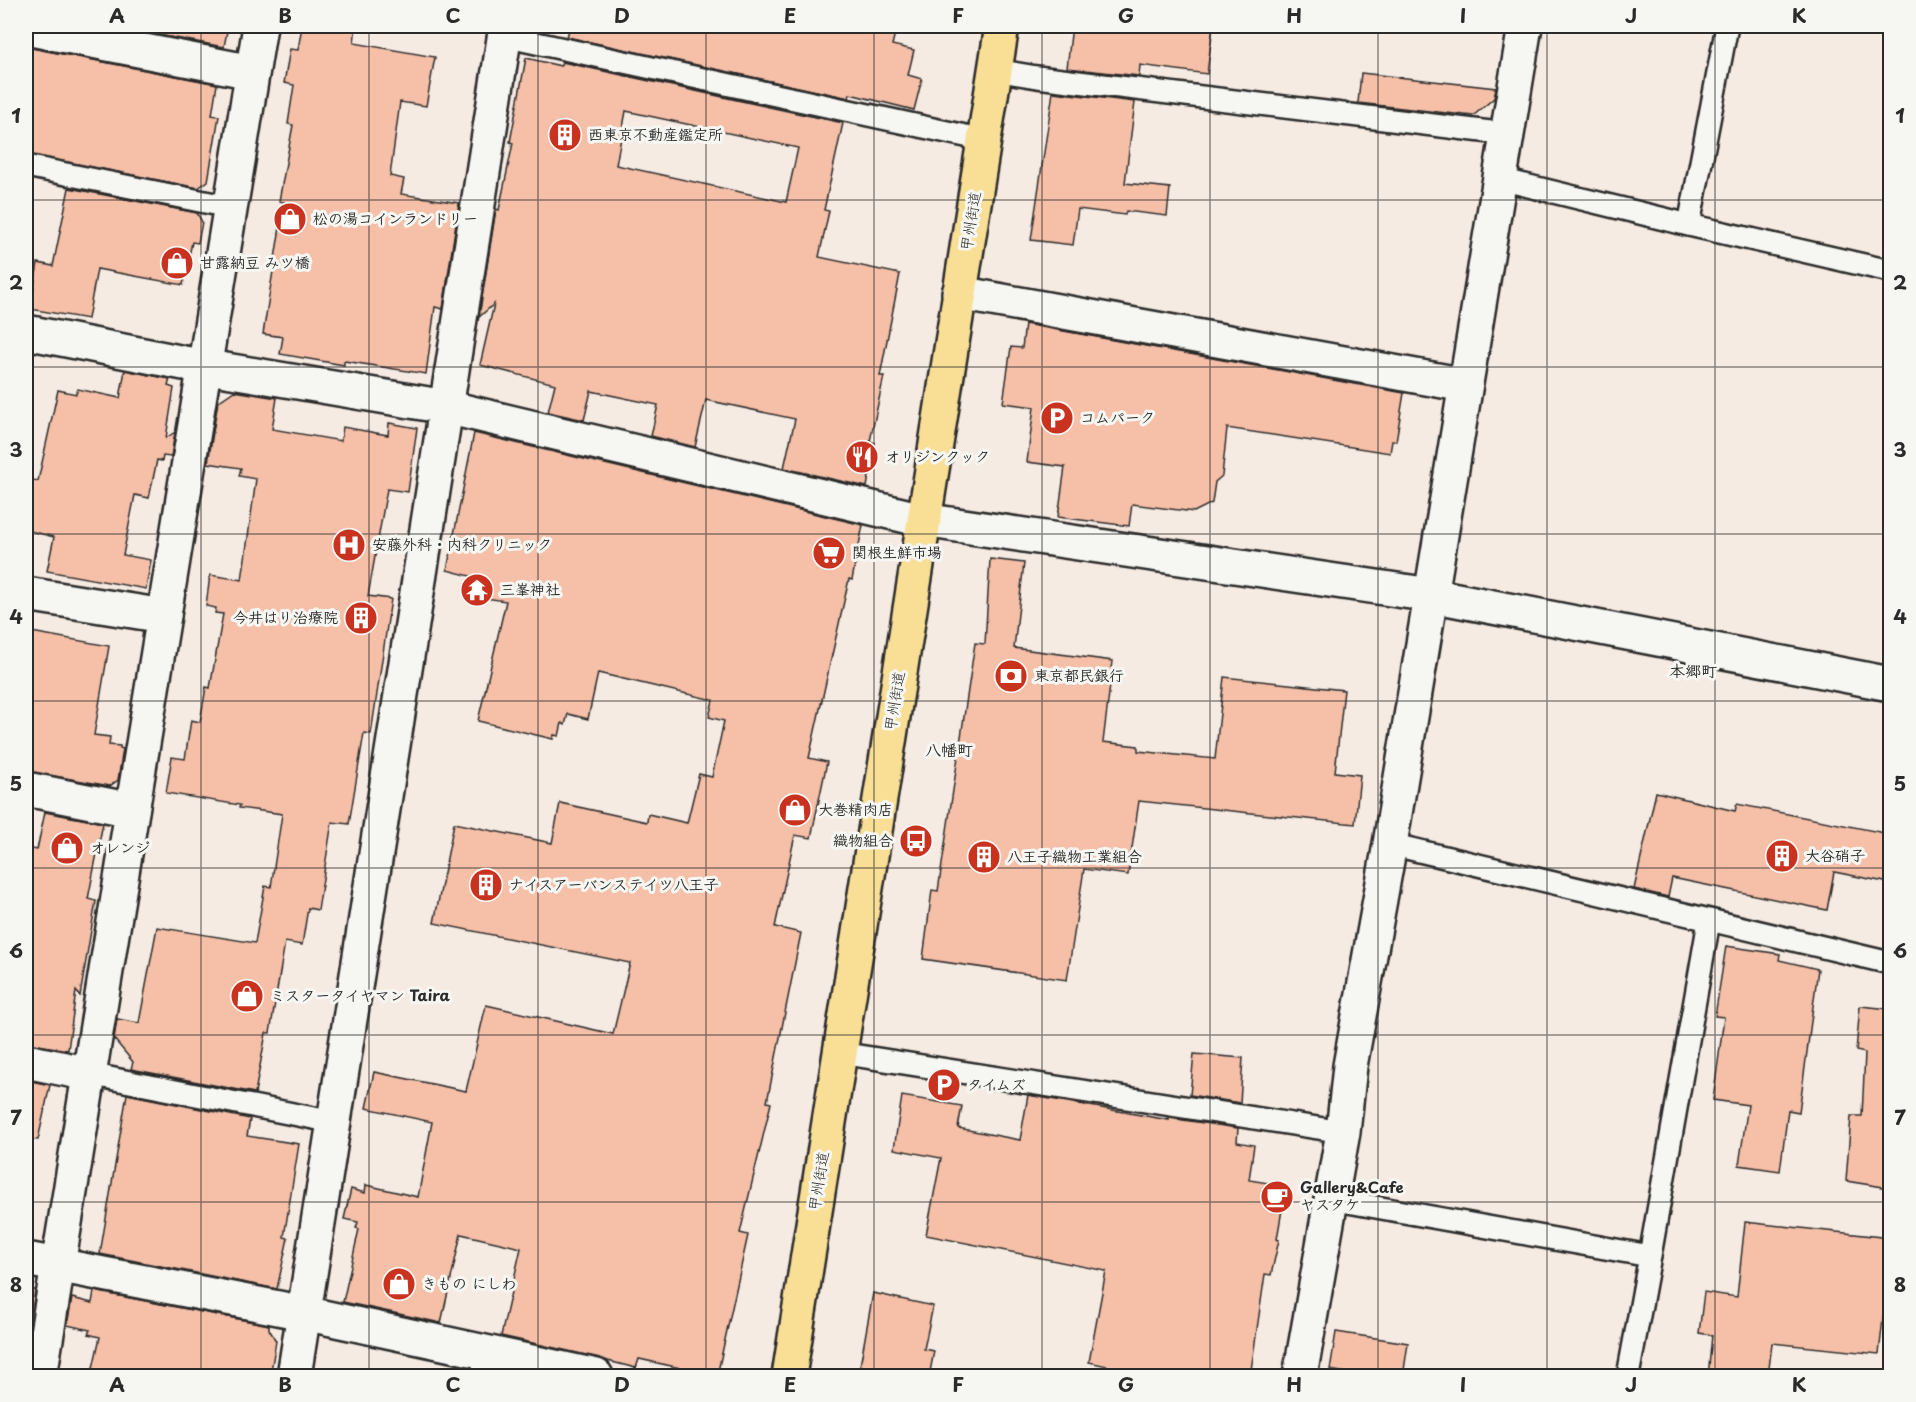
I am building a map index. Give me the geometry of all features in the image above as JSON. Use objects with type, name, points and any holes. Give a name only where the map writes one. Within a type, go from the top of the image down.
[{"type":"highway","name":"甲州街道","points":[[789,1377],[1002,26]]},
{"type":"street","points":[[40,1377],[260,26]]},
{"type":"street","points":[[1300,1377],[1343,1132],[1350,1066],[1390,844],[1525,26]]},
{"type":"street","points":[[26,28],[252,72]]},
{"type":"street","points":[[294,1377],[505,31]]},
{"type":"street","points":[[959,294],[1465,385]]},
{"type":"street","points":[[26,332],[204,367],[446,407],[923,520],[1431,595],[1890,684]]},
{"type":"street","points":[[26,594],[164,616]]},
{"type":"street","points":[[26,789],[132,810]]},
{"type":"street","points":[[26,1061],[89,1074]]},
{"type":"street","points":[[26,1259],[304,1313],[484,1365],[596,1377]]},
{"type":"lane","points":[[1689,225],[1726,26]]},
{"type":"lane","points":[[505,31],[984,140]]},
{"type":"lane","points":[[994,70],[1507,134]]},
{"type":"lane","points":[[26,166],[230,207]]},
{"type":"lane","points":[[1500,179],[1890,271]]},
{"type":"lane","points":[[1390,844],[1890,963]]},
{"type":"lane","points":[[1628,1377],[1709,921]]},
{"type":"lane","points":[[840,1053],[1343,1132]]},
{"type":"lane","points":[[89,1074],[334,1122]]},
{"type":"lane","points":[[1331,1199],[1650,1256]]},
{"type":"building","points":[[111,26],[228,26],[224,47]]},
{"type":"building","points":[[302,26],[356,26],[354,43],[435,57],[426,106],[400,102],[390,176],[404,179],[401,194],[459,203],[443,309],[435,307],[426,374],[344,361],[344,365],[280,354],[283,337],[263,334],[284,202],[279,201],[293,125],[288,124],[294,85],[284,83],[290,49],[298,50]]},
{"type":"building","points":[[570,26],[879,26],[896,29],[892,45],[914,50],[908,75],[922,79],[914,110],[850,94],[849,98],[567,37]]},
{"type":"building","points":[[1072,26],[1213,26],[1207,74],[1140,65],[1139,76],[1067,68]]},
{"type":"building","points":[[26,47],[217,84],[212,115],[219,116],[208,181],[198,188],[26,154]]},
{"type":"building","points":[[526,58],[561,66],[562,62],[843,123],[824,210],[829,211],[819,257],[900,274],[880,376],[884,376],[870,441],[875,443],[867,487],[784,468],[795,419],[706,400],[695,447],[651,436],[658,405],[591,391],[584,420],[548,412],[555,384],[480,365],[494,304],[479,317],[496,209],[499,210],[513,143],[510,142]],"holes":[[[626,111],[798,148],[786,202],[616,165]]]},
{"type":"building","points":[[1361,73],[1496,88],[1494,98],[1473,116],[1358,103]]},
{"type":"building","points":[[1053,92],[1135,102],[1125,183],[1170,188],[1167,216],[1126,211],[1125,215],[1078,209],[1073,245],[1031,240]]},
{"type":"building","points":[[69,188],[197,213],[202,222],[198,243],[192,242],[183,285],[97,269],[88,319],[30,309],[38,263],[53,266]]},
{"type":"building","points":[[1025,324],[1404,393],[1396,441],[1392,441],[1390,453],[1227,428],[1222,476],[1215,482],[1212,503],[1194,512],[1132,504],[1129,526],[1058,517],[1065,467],[1027,462],[1034,407],[1003,403],[1011,347],[1022,348]]},
{"type":"building","points":[[125,370],[170,379],[168,386],[174,388],[166,438],[175,432],[171,457],[163,456],[162,461],[157,460],[149,498],[135,495],[123,555],[151,560],[146,589],[47,571],[54,537],[26,530],[26,479],[38,481],[58,390],[76,394],[78,389],[120,398]]},
{"type":"building","points":[[234,391],[277,398],[272,429],[341,441],[343,427],[388,435],[389,423],[417,428],[408,492],[387,489],[368,596],[391,599],[371,734],[364,733],[349,824],[332,822],[318,910],[308,908],[302,945],[285,942],[270,1033],[266,1033],[255,1093],[131,1069],[133,1062],[114,1039],[117,1019],[139,1023],[157,927],[255,943],[265,886],[271,887],[282,814],[166,793],[172,757],[185,759],[191,720],[200,722],[206,687],[210,688],[223,614],[215,613],[216,608],[206,606],[210,575],[242,580],[256,479],[239,476],[241,468],[208,463],[218,402]]},
{"type":"building","points":[[474,433],[863,525],[809,758],[827,762],[811,838],[795,835],[775,927],[801,933],[767,1102],[771,1103],[740,1233],[748,1235],[717,1376],[639,1359],[636,1368],[501,1336],[521,1248],[461,1234],[441,1323],[343,1302],[359,1229],[356,1228],[358,1222],[344,1219],[351,1189],[365,1193],[366,1185],[418,1197],[432,1122],[366,1108],[374,1072],[466,1091],[486,1005],[613,1034],[630,963],[434,923],[454,823],[552,843],[560,803],[647,822],[648,814],[687,823],[699,774],[712,777],[724,721],[709,717],[713,700],[598,673],[588,719],[568,714],[565,725],[562,723],[559,736],[554,735],[553,739],[478,721],[506,601],[472,596],[474,577],[447,570]]},
{"type":"building","points":[[990,559],[1024,563],[1014,648],[1113,661],[1103,742],[1138,746],[1138,751],[1215,759],[1224,677],[1344,690],[1335,772],[1360,775],[1355,824],[1139,801],[1128,875],[1084,869],[1067,980],[923,959],[932,890],[938,891],[975,643],[985,644]]},
{"type":"building","points":[[26,631],[109,646],[94,735],[110,737],[109,745],[120,746],[123,749],[118,780],[110,786],[26,771]]},
{"type":"building","points":[[1656,792],[1735,811],[1737,804],[1890,834],[1890,883],[1834,872],[1827,910],[1672,878],[1668,897],[1634,889]]},
{"type":"building","points":[[45,812],[103,823],[88,899],[96,901],[80,996],[76,991],[68,1050],[26,1043],[26,848],[37,850]]},
{"type":"building","points":[[1726,946],[1780,954],[1779,960],[1818,969],[1799,1112],[1788,1110],[1780,1171],[1739,1165],[1748,1105],[1713,1100],[1724,1017],[1715,1016]]},
{"type":"building","points":[[1860,1006],[1890,1009],[1890,1188],[1846,1181],[1851,1116],[1862,1116],[1865,1053],[1856,1051]]},
{"type":"building","points":[[1194,1054],[1243,1058],[1240,1103],[1190,1095]]},
{"type":"building","points":[[26,1080],[50,1085],[38,1140],[26,1139]]},
{"type":"building","points":[[127,1094],[250,1119],[247,1136],[299,1144],[284,1237],[288,1238],[277,1289],[100,1254]]},
{"type":"building","points":[[1028,1095],[1169,1120],[1169,1118],[1238,1128],[1237,1142],[1254,1145],[1249,1180],[1286,1186],[1277,1239],[1279,1240],[1271,1275],[1265,1274],[1250,1377],[1206,1377],[1186,1373],[1185,1377],[1105,1377],[1107,1366],[1089,1362],[1106,1271],[926,1235],[941,1158],[894,1149],[902,1096],[962,1106],[958,1128],[1020,1140]]},
{"type":"building","points":[[1745,1222],[1890,1238],[1890,1266],[1879,1354],[1772,1343],[1768,1377],[1708,1377],[1712,1335],[1699,1333],[1704,1292],[1737,1297]]},
{"type":"building","points":[[26,1288],[35,1290],[31,1318],[26,1317]]},
{"type":"building","points":[[94,1291],[269,1325],[276,1341],[270,1377],[91,1377],[100,1337],[88,1334],[90,1330],[67,1325],[72,1298],[92,1303]]},
{"type":"building","points":[[873,1293],[933,1306],[924,1349],[934,1351],[929,1377],[907,1377],[860,1366]]},
{"type":"building","points":[[1336,1332],[1408,1343],[1403,1377],[1369,1377],[1330,1370]]},
{"type":"place","name":"西東京不動産鑑定所","points":[[565,135]]},
{"type":"place","name":"松の湯コインランドリー","points":[[290,219]]},
{"type":"place","name":"甘露納豆 みツ橋","points":[[177,263]]},
{"type":"place","name":"コムパーク","points":[[1057,418]]},
{"type":"place","name":"オリジンクック","points":[[862,457]]},
{"type":"place","name":"安藤外科・内科クリニック","points":[[349,545]]},
{"type":"place","name":"関根生鮮市場","points":[[829,553]]},
{"type":"place","name":"三峯神社","points":[[477,590]]},
{"type":"place","name":"今井はり治療院","points":[[361,618]]},
{"type":"place","name":"東京都民銀行","points":[[1011,676]]},
{"type":"place","name":"大巻精肉店","points":[[795,810]]},
{"type":"place","name":"織物組合","points":[[916,841]]},
{"type":"place","name":"オレンジ","points":[[67,848]]},
{"type":"place","name":"大谷硝子","points":[[1782,856]]},
{"type":"place","name":"八王子織物工業組合","points":[[984,857]]},
{"type":"place","name":"ナイスアーバンステイツ八王子","points":[[486,885]]},
{"type":"place","name":"ミスタータイヤマン Taira","points":[[247,996]]},
{"type":"place","name":"タイムズ","points":[[944,1085]]},
{"type":"place","name":"Gallery&Cafe ヤスタケ","points":[[1277,1197]]},
{"type":"place","name":"きもの にしわ","points":[[399,1284]]},
{"type":"district","name":"本郷町","points":[[1693,671]]},
{"type":"district","name":"八幡町","points":[[949,750]]}]
